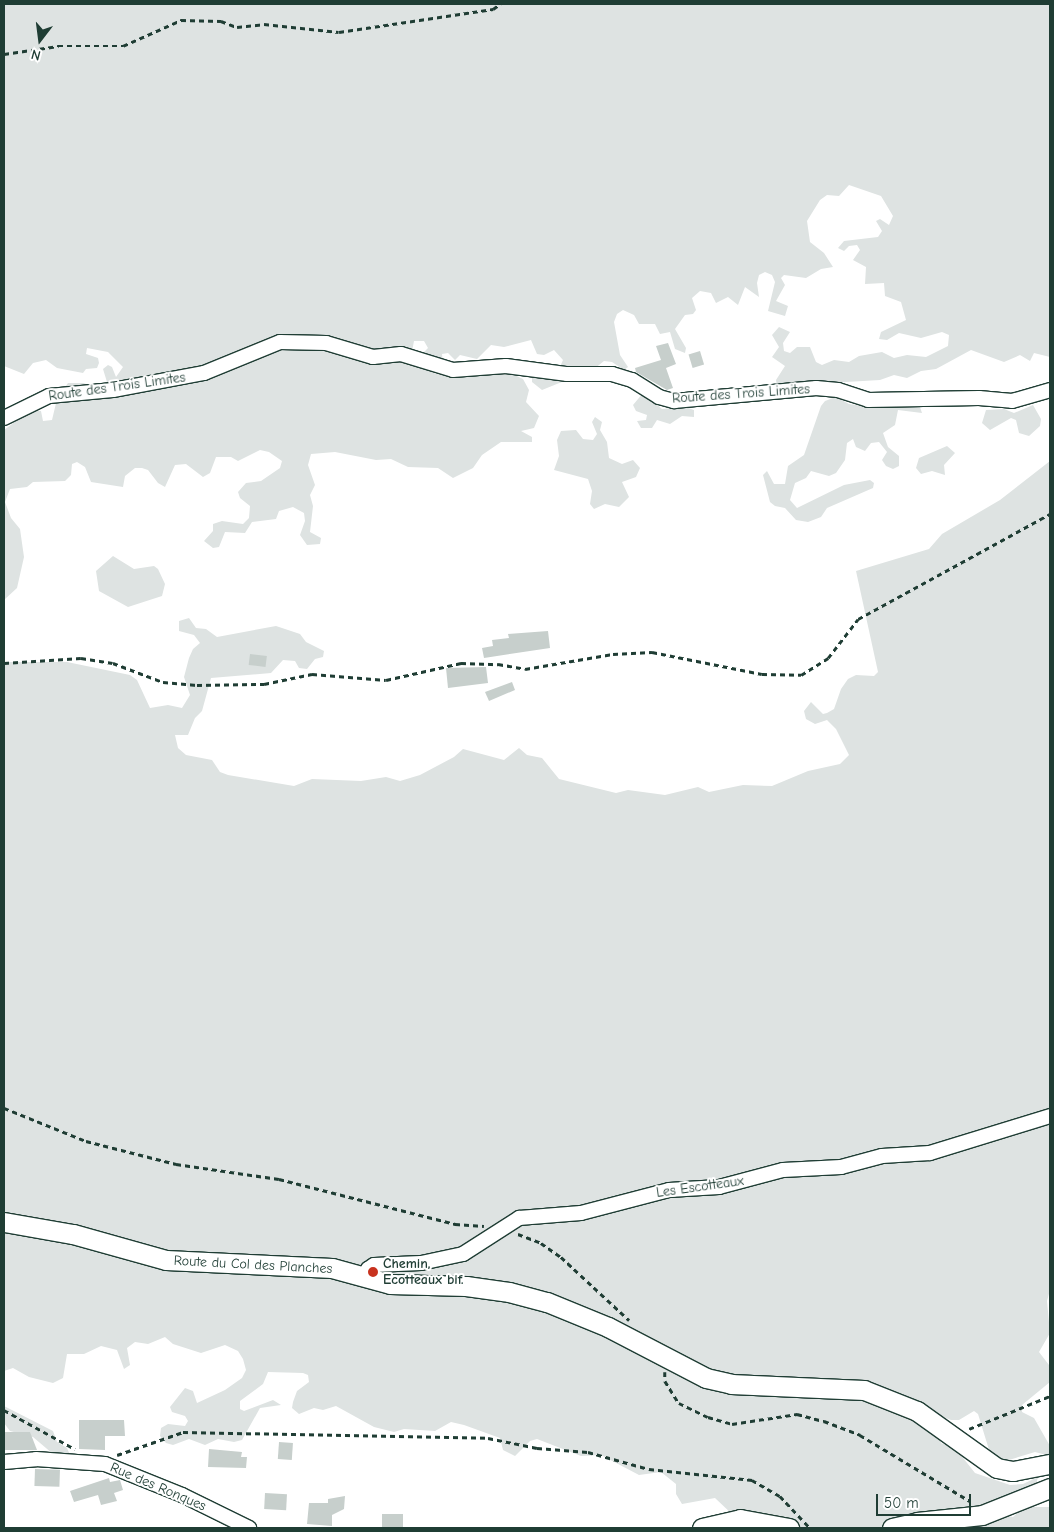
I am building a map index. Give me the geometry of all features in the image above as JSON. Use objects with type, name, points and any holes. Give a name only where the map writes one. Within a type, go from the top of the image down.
[{"type":"street","name":"Route des Trois Limites","points":[[4,418],[49,396],[113,390],[204,373],[280,342],[326,343],[373,357],[401,354],[453,370],[506,366],[567,374],[612,374],[632,380],[659,397],[674,401],[823,388],[868,400],[979,398],[1012,402],[1050,390]]},
{"type":"street","name":"Les Escotteaux","points":[[364,1278],[368,1269],[374,1265],[421,1263],[463,1254],[519,1218],[580,1213],[669,1190],[719,1187],[783,1170],[841,1167],[882,1156],[930,1153],[1050,1116]]},
{"type":"street","name":"Route du Col des Planches","points":[[4,1222],[73,1234],[166,1260],[332,1268],[390,1284],[496,1289],[535,1298],[616,1331],[693,1374],[731,1384],[864,1390],[917,1411],[980,1459],[1000,1470],[1013,1471],[1050,1464]]},
{"type":"street","name":"Rue des Ronques","points":[[4,1462],[36,1459],[105,1464],[182,1495],[249,1528]]},
{"type":"street","points":[[892,1528],[917,1522],[982,1515],[1050,1488]]},
{"type":"street","points":[[702,1528],[740,1519],[762,1520],[789,1528]]},
{"type":"path","points":[[4,54],[58,46],[123,46],[181,20],[221,21],[237,27],[264,24],[339,32],[493,9],[500,4]]},
{"type":"path","points":[[4,663],[81,658],[113,663],[163,682],[197,685],[264,684],[312,674],[386,680],[428,668],[461,663],[498,664],[525,669],[613,654],[652,652],[762,674],[801,675],[828,658],[858,619],[1050,514]]},
{"type":"path","points":[[4,1108],[86,1140],[176,1164],[279,1179],[455,1224],[503,1228],[541,1243],[561,1257],[586,1276],[634,1325]]},
{"type":"path","points":[[663,1358],[665,1381],[679,1403],[708,1417],[732,1424],[797,1414],[824,1421],[860,1435],[975,1504]]},
{"type":"path","points":[[951,1436],[1050,1396]]},
{"type":"path","points":[[4,1410],[78,1450]]},
{"type":"path","points":[[105,1464],[110,1457],[177,1432],[488,1438],[538,1448],[588,1452],[649,1469],[752,1480],[780,1496],[810,1528]]},
{"type":"shaded area","points":[[4,4],[1050,4],[1050,357],[1034,353],[1030,361],[1020,355],[1004,362],[971,350],[936,369],[921,371],[907,378],[894,375],[880,380],[777,386],[776,380],[785,366],[772,357],[779,347],[772,335],[779,327],[790,332],[783,343],[784,351],[790,353],[797,347],[810,347],[816,362],[822,365],[834,360],[849,362],[859,356],[882,352],[894,358],[907,355],[926,357],[948,346],[949,335],[942,332],[921,338],[899,333],[887,340],[879,339],[881,332],[906,320],[901,302],[885,296],[884,283],[865,284],[866,267],[853,260],[860,250],[857,245],[849,246],[844,251],[838,248],[844,241],[878,237],[882,231],[876,221],[880,219],[889,225],[893,216],[881,196],[849,185],[839,196],[827,195],[820,200],[807,221],[810,242],[824,253],[833,267],[821,269],[806,278],[784,275],[781,278],[785,285],[776,301],[788,306],[785,316],[768,311],[775,282],[772,275],[765,272],[759,275],[757,283],[759,297],[745,287],[738,305],[728,297],[716,303],[711,293],[700,291],[692,298],[696,310],[693,314],[685,315],[675,329],[686,348],[685,353],[675,349],[670,332],[660,334],[655,324],[639,324],[634,315],[623,310],[617,314],[614,322],[620,355],[628,367],[624,370],[612,362],[604,361],[594,369],[542,390],[532,382],[532,376],[559,369],[563,360],[554,350],[544,355],[537,354],[531,340],[504,347],[491,345],[477,359],[460,355],[455,360],[448,353],[442,354],[443,363],[422,354],[428,348],[424,341],[414,341],[410,362],[436,374],[466,377],[478,372],[504,370],[523,379],[529,390],[526,402],[539,416],[534,428],[521,431],[532,437],[532,442],[501,442],[482,455],[473,468],[453,478],[438,468],[408,467],[391,459],[376,460],[335,452],[311,454],[308,465],[315,485],[310,495],[313,506],[310,532],[321,538],[320,544],[307,545],[300,535],[305,521],[304,513],[293,507],[279,511],[276,519],[252,522],[245,533],[225,532],[219,547],[213,548],[204,541],[213,531],[213,524],[222,521],[243,524],[249,518],[250,506],[240,498],[238,492],[246,483],[261,481],[280,468],[282,461],[269,452],[260,450],[238,461],[231,457],[216,457],[210,473],[203,477],[186,464],[175,465],[165,487],[158,483],[148,470],[142,468],[135,468],[125,476],[123,487],[91,482],[85,467],[77,462],[72,464],[71,475],[65,481],[33,482],[27,487],[10,489],[5,502],[11,518],[20,529],[24,557],[17,588],[4,600],[4,430],[31,410],[41,411],[43,421],[52,420],[57,399],[68,383],[83,383],[110,392],[103,369],[108,365],[112,367],[116,377],[123,367],[108,352],[87,348],[86,354],[98,358],[99,363],[97,368],[86,369],[83,373],[57,368],[46,360],[33,363],[24,374],[4,366]]},
{"type":"shaded area","points":[[643,393],[662,409],[685,407],[694,410],[694,417],[682,416],[670,424],[657,420],[652,428],[641,428],[637,421],[646,420],[647,415],[636,411],[633,405]]},
{"type":"shaded area","points":[[836,397],[849,404],[868,407],[919,404],[922,413],[898,410],[895,425],[883,433],[888,447],[899,456],[899,466],[893,469],[886,466],[882,460],[887,452],[879,442],[871,443],[865,451],[856,447],[853,439],[847,443],[845,460],[836,473],[829,476],[811,471],[806,478],[795,483],[790,500],[797,508],[844,485],[870,480],[874,483],[873,488],[827,508],[821,517],[808,522],[796,520],[785,508],[775,506],[770,502],[763,475],[767,471],[774,484],[785,484],[788,466],[804,455],[821,406],[825,401]]},
{"type":"shaded area","points":[[1033,405],[1041,419],[1040,426],[1029,436],[1019,433],[1016,420],[1011,418],[990,430],[982,423],[986,410],[1004,409],[1014,413]]},
{"type":"shaded area","points":[[595,417],[602,422],[600,430],[607,442],[609,458],[622,464],[633,460],[640,468],[636,477],[622,482],[629,497],[619,507],[605,504],[594,509],[590,504],[592,491],[588,479],[554,470],[559,456],[557,440],[561,431],[576,430],[583,439],[593,440],[597,434],[592,422]]},
{"type":"shaded area","points":[[947,446],[955,453],[944,465],[945,475],[932,471],[921,474],[916,468],[919,458]]},
{"type":"shaded area","points":[[1050,461],[1050,1290],[1047,1301],[1050,1333],[1039,1352],[1049,1365],[1050,1382],[1022,1405],[1022,1412],[1034,1418],[1050,1446],[1050,1456],[1035,1452],[1009,1460],[999,1458],[990,1453],[978,1414],[974,1411],[959,1420],[951,1420],[934,1413],[941,1443],[956,1449],[975,1473],[1010,1485],[1023,1484],[1038,1477],[1036,1485],[999,1499],[1001,1515],[1013,1517],[1024,1507],[1050,1507],[1050,1528],[717,1528],[733,1515],[715,1498],[682,1504],[676,1494],[676,1484],[661,1472],[639,1475],[601,1455],[581,1456],[537,1439],[530,1441],[515,1456],[503,1450],[500,1438],[464,1425],[451,1422],[435,1431],[404,1429],[394,1432],[374,1427],[336,1406],[323,1410],[314,1408],[299,1414],[292,1408],[297,1391],[309,1382],[308,1375],[303,1373],[268,1372],[263,1384],[240,1401],[240,1409],[244,1411],[273,1400],[281,1405],[260,1408],[242,1440],[234,1442],[218,1439],[205,1445],[189,1439],[173,1445],[166,1443],[160,1436],[161,1428],[168,1424],[185,1426],[188,1421],[185,1416],[172,1412],[170,1407],[185,1388],[193,1391],[197,1403],[225,1390],[242,1378],[246,1370],[243,1359],[238,1351],[225,1345],[201,1353],[173,1344],[165,1337],[148,1344],[135,1342],[127,1348],[130,1365],[124,1369],[117,1350],[101,1346],[84,1354],[67,1354],[63,1378],[53,1383],[29,1377],[13,1368],[4,1371],[4,662],[67,662],[130,675],[137,680],[150,708],[168,705],[182,708],[190,695],[184,677],[189,658],[193,649],[200,643],[194,635],[179,631],[179,621],[189,618],[196,628],[206,629],[217,637],[276,626],[300,634],[306,642],[324,651],[323,657],[315,659],[307,669],[299,668],[295,661],[283,660],[271,673],[211,678],[202,711],[195,718],[188,735],[175,735],[178,748],[186,755],[212,760],[220,772],[228,775],[294,786],[312,779],[361,781],[386,777],[400,781],[420,775],[454,757],[463,749],[504,760],[519,748],[527,755],[542,758],[559,779],[616,793],[628,790],[665,795],[698,787],[709,792],[743,785],[772,786],[808,771],[840,764],[849,755],[836,729],[827,720],[815,724],[806,719],[804,711],[811,702],[823,714],[827,713],[834,709],[841,689],[848,679],[856,675],[874,676],[878,672],[856,571],[929,549],[942,534],[1000,500]]},
{"type":"shaded area","points":[[113,556],[134,569],[154,566],[158,569],[165,584],[162,596],[128,607],[99,591],[96,571]]},
{"type":"shaded area","points":[[4,1406],[53,1431],[57,1442],[67,1448],[70,1455],[53,1454],[33,1437],[10,1431],[4,1423]]},
{"type":"building","points":[[668,343],[676,364],[666,368],[673,388],[667,390],[636,372],[635,368],[661,360],[656,346]]},
{"type":"building","points":[[700,351],[704,364],[693,368],[689,355]]},
{"type":"building","points":[[548,631],[550,648],[484,658],[482,648],[493,646],[492,640],[509,638],[508,634]]},
{"type":"building","points":[[250,654],[267,656],[266,667],[249,665]]},
{"type":"building","points":[[486,667],[488,683],[448,688],[446,668]]},
{"type":"building","points":[[512,682],[515,690],[489,701],[485,692]]},
{"type":"building","points":[[79,1420],[124,1420],[125,1436],[105,1436],[105,1450],[79,1449]]},
{"type":"building","points":[[4,1432],[30,1432],[37,1450],[5,1450]]},
{"type":"building","points":[[279,1442],[293,1443],[292,1460],[278,1459]]},
{"type":"building","points":[[209,1449],[242,1452],[241,1457],[247,1457],[246,1468],[208,1467]]},
{"type":"building","points":[[35,1469],[60,1470],[59,1487],[34,1486]]},
{"type":"building","points":[[109,1478],[110,1482],[120,1480],[123,1490],[114,1493],[117,1501],[101,1505],[98,1495],[74,1502],[70,1491]]},
{"type":"building","points":[[265,1493],[287,1494],[286,1510],[264,1509]]},
{"type":"building","points":[[345,1496],[344,1509],[332,1515],[332,1526],[307,1524],[309,1503],[328,1503],[328,1499]]},
{"type":"building","points":[[382,1514],[403,1514],[403,1528],[382,1528]]},
{"type":"place","name":"Chemin, Ecotteaux bif.","points":[[373,1272]]}]
